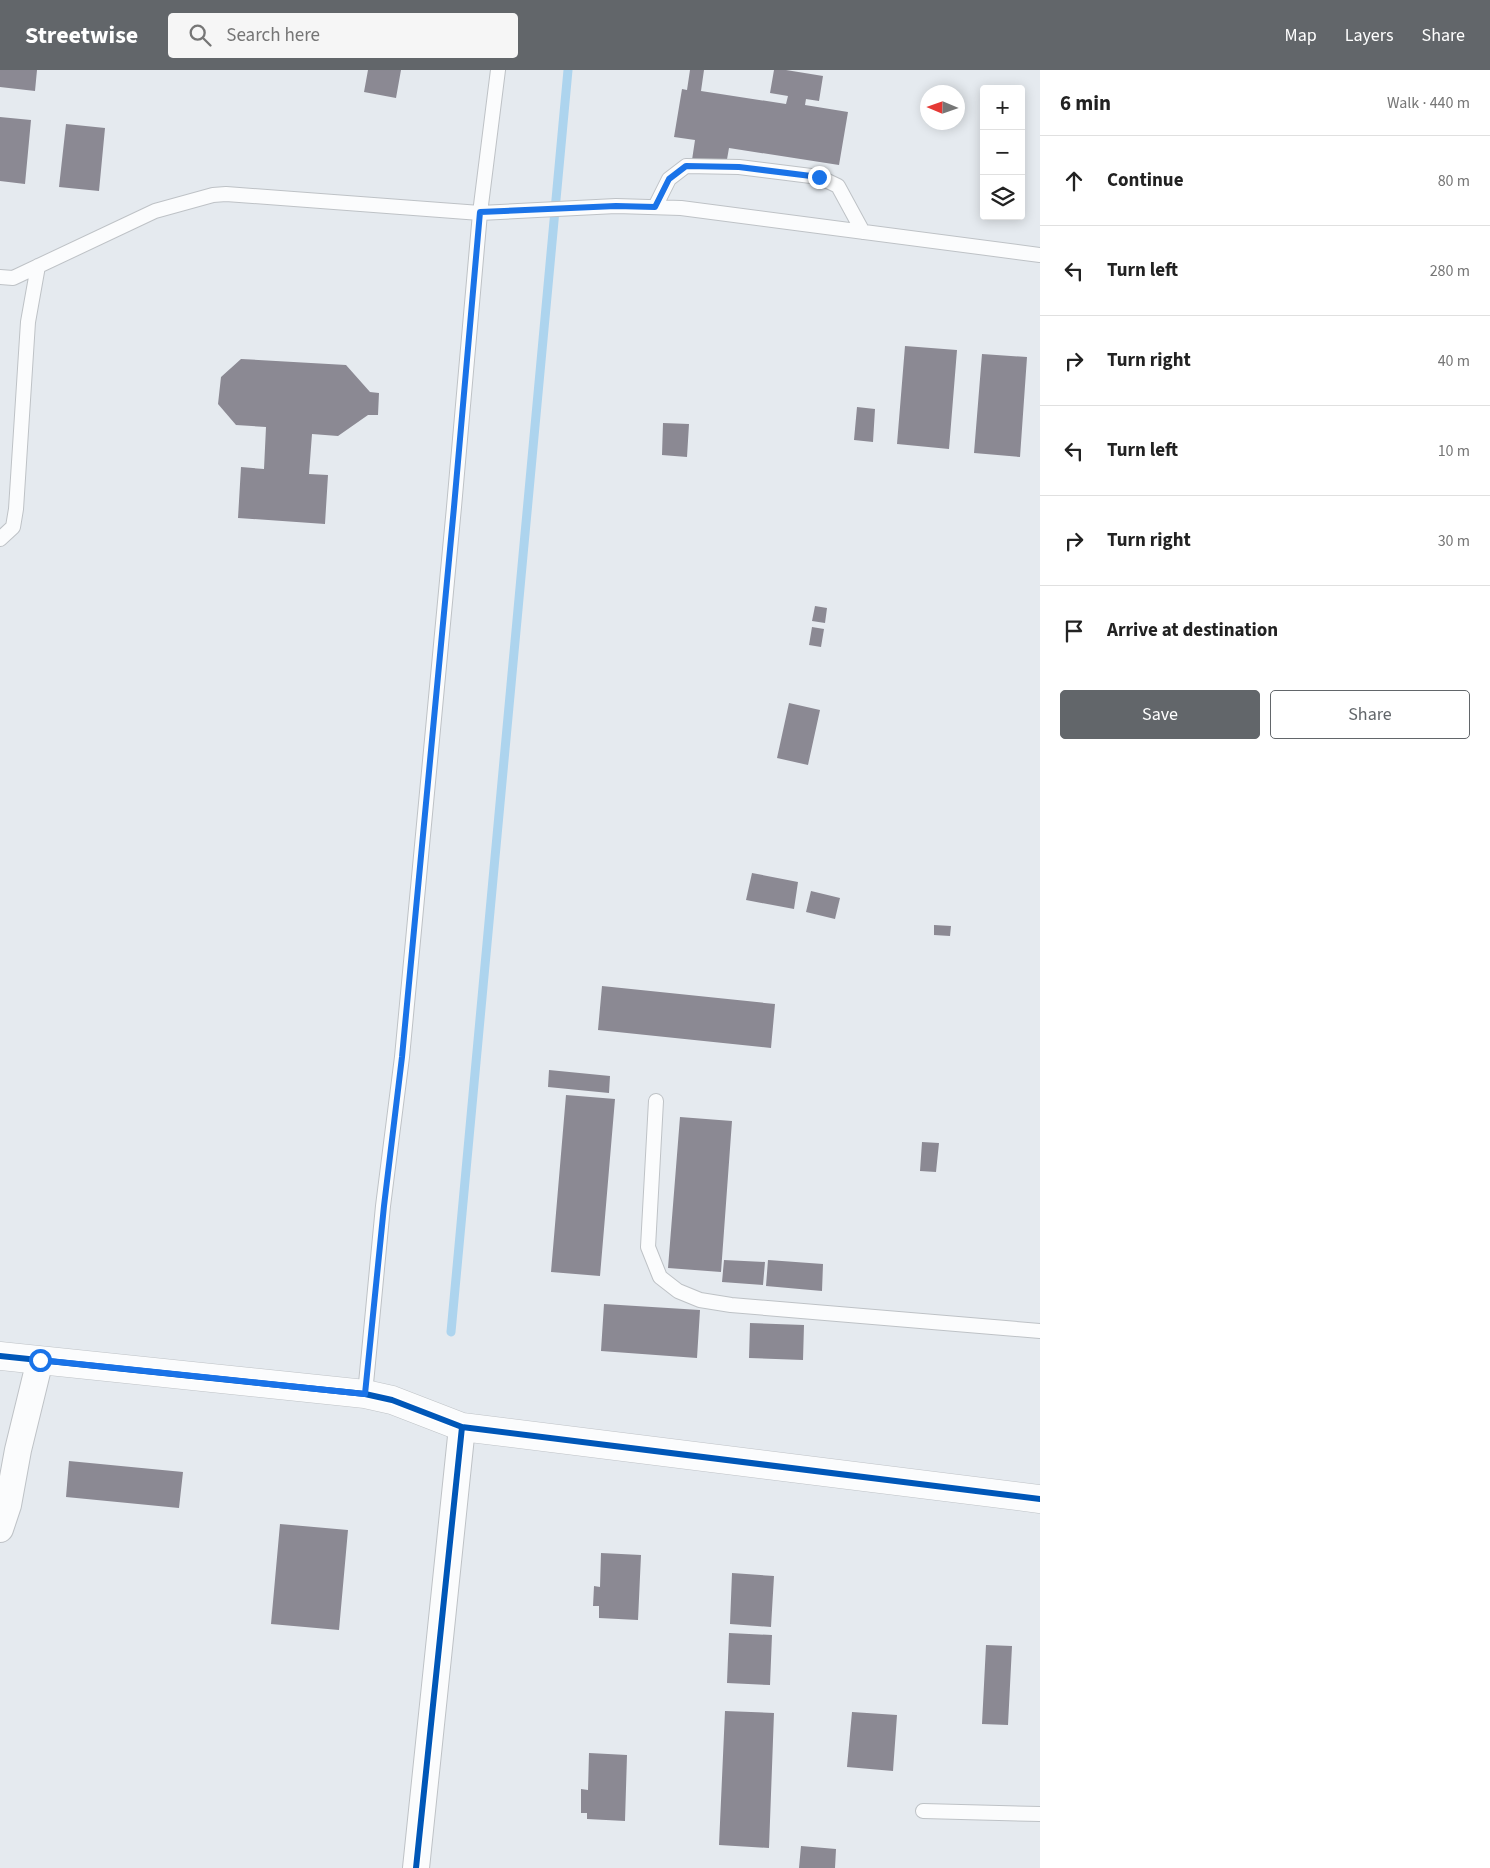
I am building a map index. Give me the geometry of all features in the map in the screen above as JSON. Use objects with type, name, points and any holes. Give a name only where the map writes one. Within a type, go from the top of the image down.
[{"type":"street","points":[[0,1356],[365,1394],[392,1400],[462,1426],[1040,1499]]},
{"type":"street","points":[[0,1529],[8,1505],[18,1450],[40,1360]]},
{"type":"street","points":[[416,1868],[462,1426]]},
{"type":"lane","points":[[365,1394],[384,1206],[403,1048],[480,212],[498,70]]},
{"type":"lane","points":[[655,207],[669,179],[686,166],[739,167],[819,177],[838,186],[863,232]]},
{"type":"lane","points":[[0,276],[13,278],[155,211],[212,195],[236,195],[480,212],[616,206],[681,208],[1040,255]]},
{"type":"lane","points":[[0,539],[13,526],[16,509],[28,322],[38,266]]},
{"type":"lane","points":[[656,1101],[648,1247],[660,1277],[678,1291],[700,1300],[731,1304],[1040,1331]]},
{"type":"lane","points":[[923,1811],[1040,1814]]},
{"type":"building","points":[[0,70],[37,70],[35,91],[0,87]]},
{"type":"building","points":[[368,70],[401,70],[396,98],[364,92]]},
{"type":"building","points":[[690,70],[704,70],[701,91],[786,104],[788,96],[770,93],[774,70],[823,76],[819,101],[806,99],[805,105],[848,112],[839,165],[729,148],[726,165],[692,160],[695,140],[674,137],[682,89],[687,90]]},
{"type":"building","points":[[0,117],[31,120],[25,184],[0,181]]},
{"type":"building","points":[[66,124],[105,128],[99,191],[59,187]]},
{"type":"building","points":[[905,346],[957,350],[949,449],[897,444]]},
{"type":"building","points":[[982,354],[1027,357],[1020,457],[974,453]]},
{"type":"building","points":[[241,359],[346,365],[370,392],[379,393],[378,415],[368,415],[338,436],[312,434],[309,474],[328,475],[325,524],[238,518],[241,467],[264,469],[266,427],[236,425],[218,404],[221,377]]},
{"type":"building","points":[[857,407],[875,409],[873,442],[854,440]]},
{"type":"building","points":[[663,423],[689,424],[687,457],[662,455]]},
{"type":"building","points":[[815,606],[827,608],[825,623],[812,621]]},
{"type":"building","points":[[812,627],[824,629],[821,647],[809,645]]},
{"type":"building","points":[[789,703],[820,710],[808,765],[777,758]]},
{"type":"building","points":[[752,873],[798,882],[794,909],[746,900]]},
{"type":"building","points":[[811,891],[840,898],[835,919],[806,912]]},
{"type":"building","points":[[934,925],[951,926],[950,936],[934,935]]},
{"type":"building","points":[[602,986],[775,1004],[771,1048],[598,1030]]},
{"type":"building","points":[[549,1070],[610,1076],[609,1093],[548,1087]]},
{"type":"building","points":[[566,1095],[615,1099],[600,1276],[551,1272]]},
{"type":"building","points":[[680,1117],[732,1121],[721,1272],[668,1268]]},
{"type":"building","points":[[922,1142],[939,1143],[936,1172],[920,1171]]},
{"type":"building","points":[[724,1260],[765,1262],[763,1285],[722,1282]]},
{"type":"building","points":[[768,1260],[823,1264],[822,1291],[766,1286]]},
{"type":"building","points":[[604,1304],[700,1310],[697,1358],[601,1351]]},
{"type":"building","points":[[750,1323],[804,1325],[803,1360],[749,1358]]},
{"type":"building","points":[[69,1461],[183,1472],[179,1508],[66,1497]]},
{"type":"building","points":[[280,1524],[348,1530],[339,1630],[271,1624]]},
{"type":"building","points":[[601,1553],[641,1555],[638,1620],[599,1618],[599,1606],[593,1606],[594,1586],[600,1587]]},
{"type":"building","points":[[732,1573],[774,1576],[771,1627],[730,1624]]},
{"type":"building","points":[[729,1633],[772,1635],[770,1685],[727,1683]]},
{"type":"building","points":[[986,1645],[1012,1646],[1008,1725],[982,1724]]},
{"type":"building","points":[[725,1711],[774,1713],[769,1848],[719,1845]]},
{"type":"building","points":[[852,1712],[897,1715],[893,1771],[847,1767]]},
{"type":"building","points":[[589,1753],[627,1755],[625,1821],[587,1819],[587,1813],[581,1813],[581,1789],[588,1790]]},
{"type":"building","points":[[801,1846],[836,1849],[835,1868],[799,1868]]},
{"type":"waterway","points":[[451,1332],[568,70]]},
{"type":"cycle path","points":[[0,1356],[365,1394],[392,1400],[462,1427],[1040,1499]]},
{"type":"cycle path","points":[[416,1868],[462,1427]]},
{"type":"route","points":[[40,1360],[365,1394],[384,1206],[402,1057],[480,212],[538,211],[579,207],[655,207],[669,179],[686,166],[739,167],[819,177]]}]
